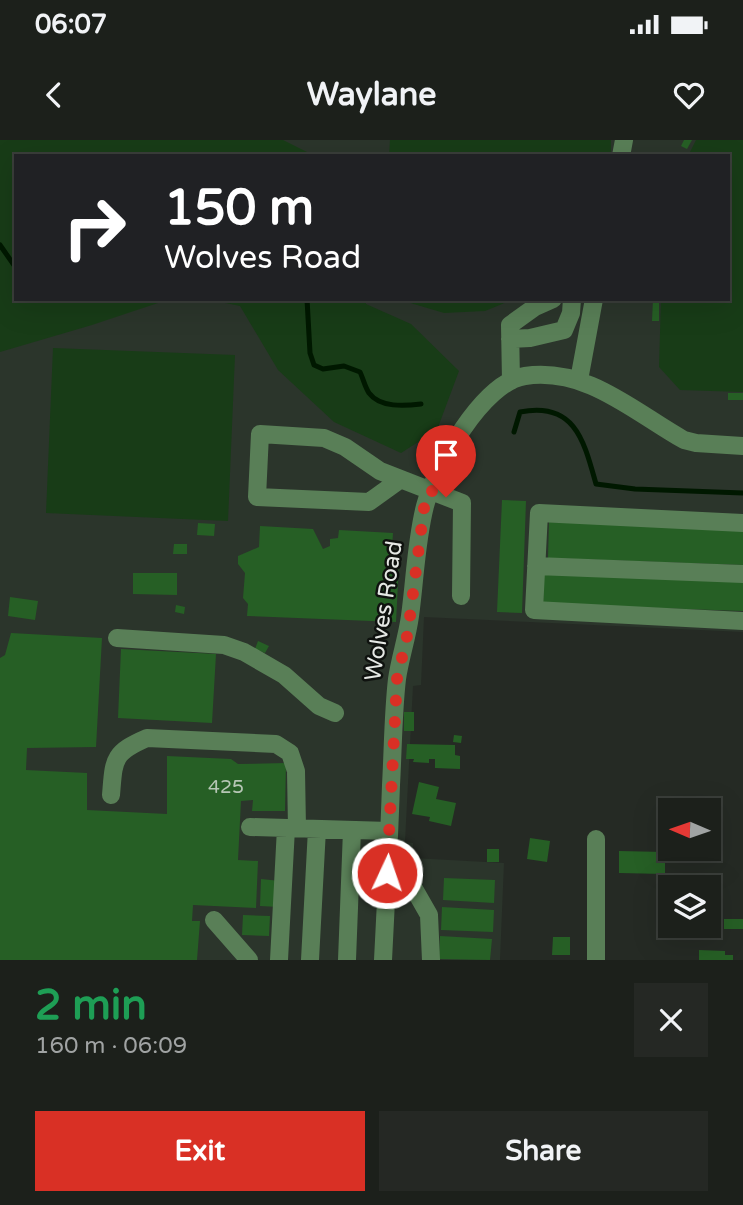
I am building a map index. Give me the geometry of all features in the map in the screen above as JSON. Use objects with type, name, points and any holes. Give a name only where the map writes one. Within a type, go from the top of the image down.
[{"type":"street","points":[[511,381],[510,325],[548,301]]},
{"type":"street","points":[[510,339],[530,338],[564,330],[571,313],[572,301]]},
{"type":"street","points":[[579,380],[594,301]]},
{"type":"street","name":"Wolves Road","points":[[383,960],[397,679],[408,632],[424,508],[453,445],[482,404],[501,386],[536,376],[556,376],[579,380],[600,389],[684,440],[743,446]]},
{"type":"street","points":[[401,479],[369,502],[257,497],[260,433],[324,438],[345,447],[380,471],[430,490],[462,503],[461,596]]},
{"type":"street","points":[[743,523],[538,513],[534,610],[743,621]]},
{"type":"street","points":[[536,566],[743,574]]},
{"type":"street","points":[[117,638],[224,645],[244,652],[284,675],[319,706],[335,713]]},
{"type":"street","points":[[111,795],[114,761],[128,746],[147,738],[276,744],[290,753],[296,771],[279,960]]},
{"type":"street","points":[[250,827],[389,831]]},
{"type":"street","points":[[310,960],[317,829]]},
{"type":"street","points":[[347,960],[352,830]]},
{"type":"street","points":[[596,960],[597,839]]},
{"type":"street","points":[[387,873],[413,887],[429,915],[431,960]]},
{"type":"street","points":[[214,920],[249,960]]},
{"type":"shaded area","points":[[13,140],[743,140],[743,632],[424,617],[421,685],[413,686],[405,842],[413,843],[413,858],[504,863],[500,960],[0,960],[0,288]]},
{"type":"green space","points":[[0,140],[283,140],[311,154],[14,154],[14,301],[164,301],[0,352]]},
{"type":"green space","points":[[390,140],[611,140],[611,154],[389,154]]},
{"type":"green space","points":[[696,140],[743,140],[743,392],[680,390],[659,367],[661,301],[730,301],[730,154],[689,154]]},
{"type":"green space","points":[[216,301],[366,301],[366,304],[411,324],[459,371],[437,430],[401,453],[334,422],[278,370],[240,306]]},
{"type":"green space","points":[[404,301],[509,301],[485,311],[444,313]]},
{"type":"green space","points":[[53,348],[235,355],[228,521],[46,513]]},
{"type":"building","points":[[684,140],[692,140],[687,149],[681,146]]},
{"type":"building","points":[[653,301],[659,301],[659,321],[652,321]]},
{"type":"building","points":[[728,393],[743,393],[743,400],[728,400]]},
{"type":"building","points":[[502,500],[526,501],[522,613],[497,612]]},
{"type":"building","points":[[549,522],[743,530],[743,565],[548,558]]},
{"type":"building","points":[[198,523],[215,524],[214,536],[197,535]]},
{"type":"building","points":[[260,526],[313,529],[323,549],[330,546],[330,539],[338,538],[339,530],[393,533],[391,563],[399,564],[396,622],[247,616],[248,604],[243,598],[245,573],[238,564],[238,556],[259,547]]},
{"type":"building","points":[[174,544],[187,544],[187,554],[173,554]]},
{"type":"building","points":[[133,573],[177,573],[177,595],[133,594]]},
{"type":"building","points":[[544,574],[743,580],[743,611],[543,604]]},
{"type":"building","points":[[10,597],[38,601],[35,620],[8,616]]},
{"type":"building","points":[[176,605],[185,607],[184,614],[175,612]]},
{"type":"building","points":[[11,633],[102,638],[96,747],[27,748],[26,770],[87,773],[87,810],[167,814],[167,756],[231,759],[238,764],[286,763],[285,811],[252,811],[253,800],[241,801],[238,860],[258,861],[256,908],[193,905],[192,921],[200,921],[197,960],[0,960],[0,658],[5,655]]},
{"type":"building","points":[[258,641],[269,646],[265,653],[255,649]]},
{"type":"building","points":[[121,649],[216,654],[212,723],[118,718]]},
{"type":"building","points":[[404,712],[414,712],[414,731],[404,731]]},
{"type":"building","points":[[454,735],[462,736],[461,743],[453,742]]},
{"type":"building","points":[[407,744],[455,745],[455,755],[460,756],[460,769],[435,768],[435,759],[429,759],[429,763],[406,759]]},
{"type":"building","points":[[419,782],[439,787],[436,799],[456,803],[451,826],[429,821],[430,817],[412,814]]},
{"type":"building","points":[[530,838],[550,841],[547,862],[527,859]]},
{"type":"building","points":[[487,849],[499,849],[499,862],[487,862]]},
{"type":"building","points":[[619,851],[658,852],[658,861],[665,861],[665,874],[619,873]]},
{"type":"building","points":[[444,878],[495,880],[494,903],[443,900]]},
{"type":"building","points":[[261,879],[280,881],[279,907],[260,906]]},
{"type":"building","points":[[442,907],[494,910],[493,932],[441,930]]},
{"type":"building","points":[[243,915],[270,916],[269,936],[242,935]]},
{"type":"building","points":[[724,919],[743,919],[743,929],[724,929]]},
{"type":"building","points":[[440,936],[492,939],[490,960],[439,959]]},
{"type":"building","points":[[553,937],[570,937],[570,955],[552,955]]},
{"type":"building","points":[[699,950],[725,951],[725,955],[733,955],[733,960],[699,960]]},
{"type":"waterway","points":[[0,245],[14,265]]},
{"type":"waterway","points":[[307,301],[310,353],[314,365],[323,369],[344,366],[360,372],[369,393],[386,404],[421,404]]},
{"type":"waterway","points":[[514,432],[520,412],[539,410],[565,419],[581,439],[596,484],[635,489],[743,493]]},
{"type":"route","points":[[387,873],[397,679],[408,632],[424,508],[430,490],[446,497]]}]
